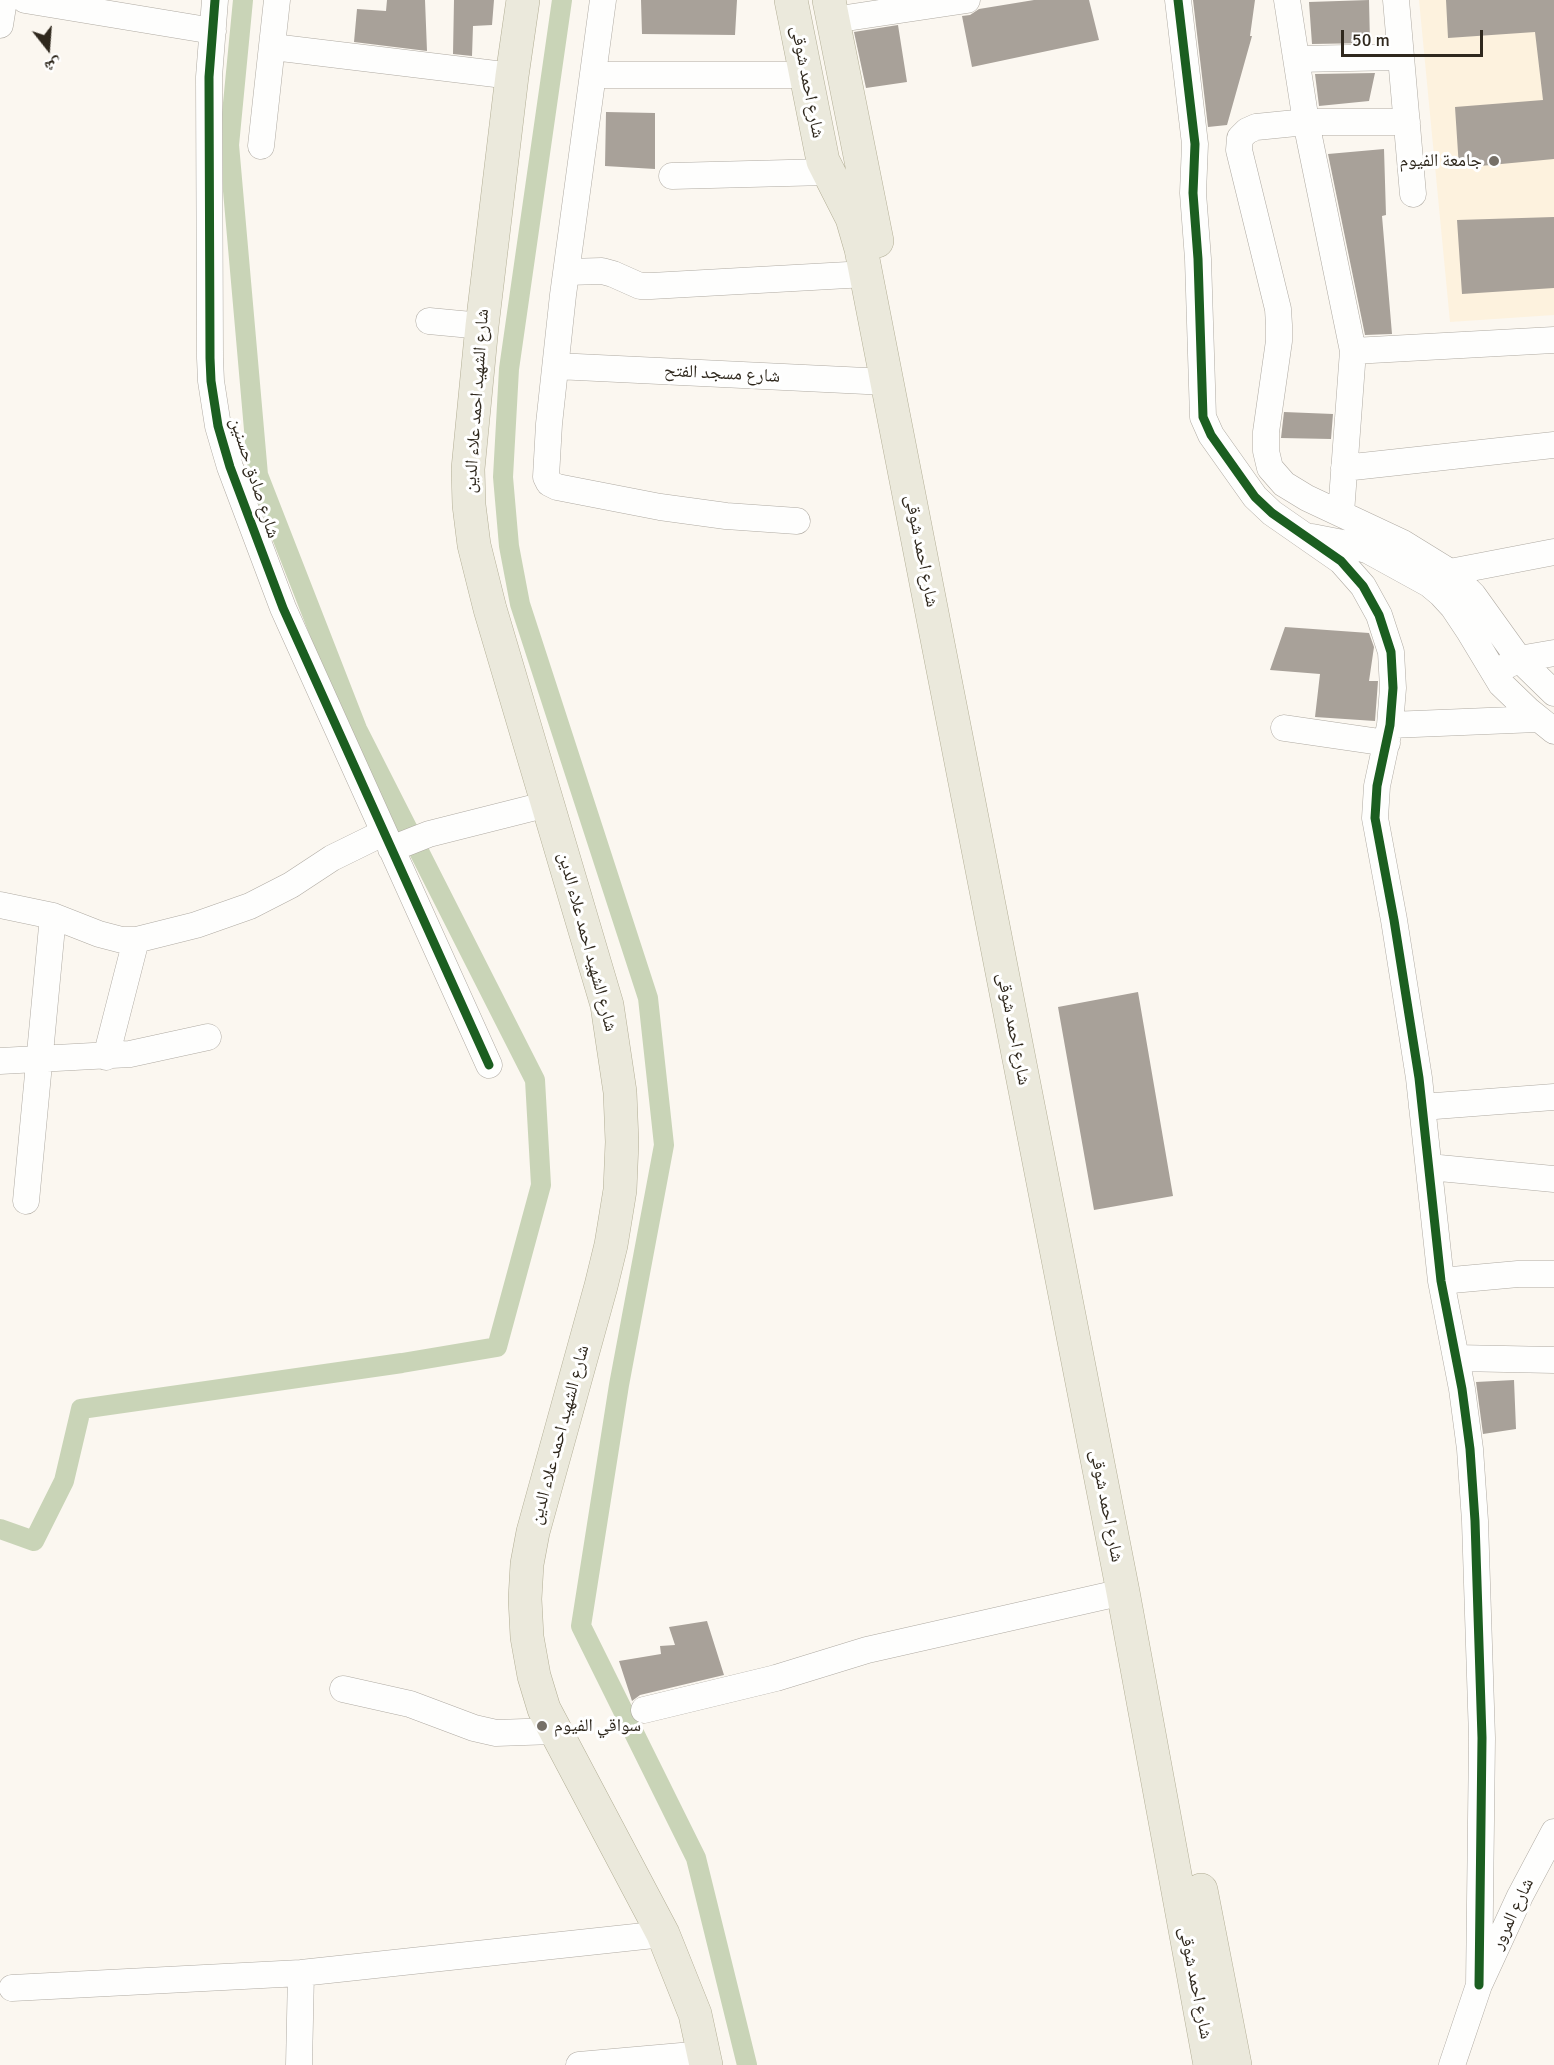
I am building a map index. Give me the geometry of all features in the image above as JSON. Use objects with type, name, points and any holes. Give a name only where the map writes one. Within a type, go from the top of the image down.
[{"type":"main road","name":"شارع الشهيد احمد علاء الدين","points":[[523,0],[482,326],[468,469],[474,545],[490,609],[606,1005],[620,1092],[622,1142],[620,1190],[608,1255],[533,1532],[527,1564],[526,1637],[544,1709],[663,1934],[695,2014],[705,2060]]},
{"type":"main road","name":"شارع احمد شوقى","points":[[791,0],[823,161],[852,218],[860,241],[1123,1592],[1210,2065]]},
{"type":"main road","name":"شارع احمد شوقى","points":[[831,10],[912,412],[1235,2065]]},
{"type":"main road","points":[[823,161],[826,151],[840,151],[857,141]]},
{"type":"street","points":[[0,25],[4,0]]},
{"type":"street","points":[[25,0],[213,31]]},
{"type":"street","name":"شارع صادق حسنين","points":[[215,0],[209,77],[210,358],[218,426],[230,467],[283,608],[392,841],[489,1065]]},
{"type":"street","points":[[261,146],[277,0]]},
{"type":"street","points":[[603,0],[567,272],[549,424],[546,477],[549,483],[557,487],[660,507],[726,516],[797,521]]},
{"type":"street","points":[[831,10],[967,0]]},
{"type":"street","points":[[1178,0],[1195,144],[1193,193],[1198,259],[1203,417],[1210,435],[1255,497],[1272,513],[1341,561],[1363,586],[1379,615],[1391,652],[1393,688],[1388,734],[1377,786],[1375,818],[1394,920],[1422,1107],[1441,1281],[1470,1449],[1479,1617],[1482,1738],[1479,1985]]},
{"type":"street","points":[[1287,0],[1306,122],[1353,351],[1341,513]]},
{"type":"street","points":[[1396,0],[1413,194]]},
{"type":"street","points":[[273,47],[512,76]]},
{"type":"street","points":[[1296,59],[1401,57]]},
{"type":"street","points":[[594,75],[806,75]]},
{"type":"street","points":[[1407,122],[1306,122],[1256,127],[1247,131],[1240,138],[1239,150],[1278,309],[1279,341],[1266,432],[1266,451],[1270,468],[1284,484],[1307,498],[1403,543],[1450,572],[1473,595],[1520,659],[1554,693]]},
{"type":"street","points":[[672,176],[823,161]]},
{"type":"street","points":[[567,272],[602,271],[640,286],[866,274]]},
{"type":"street","points":[[429,321],[482,326]]},
{"type":"street","points":[[1353,351],[1554,340]]},
{"type":"street","name":"شارع مسجد الفتح","points":[[556,366],[888,381]]},
{"type":"street","points":[[1344,468],[1554,445]]},
{"type":"street","points":[[1306,536],[1348,544],[1369,551],[1429,584],[1453,607],[1493,672],[1513,696],[1546,725]]},
{"type":"street","points":[[1450,572],[1554,552]]},
{"type":"street","points":[[1493,672],[1520,659],[1554,653]]},
{"type":"street","points":[[1284,728],[1388,734],[1546,725]]},
{"type":"street","points":[[0,905],[53,916],[99,934],[122,940],[136,940],[196,925],[250,906],[291,885],[332,858],[392,841],[548,804]]},
{"type":"street","points":[[26,1201],[53,916]]},
{"type":"street","points":[[106,1057],[136,940]]},
{"type":"street","points":[[0,1061],[106,1057],[152,1050],[208,1037]]},
{"type":"street","points":[[1422,1107],[1554,1097]]},
{"type":"street","points":[[1429,1167],[1554,1179]]},
{"type":"street","points":[[1441,1281],[1518,1274],[1554,1274]]},
{"type":"street","points":[[1456,1358],[1554,1360]]},
{"type":"street","points":[[644,1710],[776,1678],[867,1650],[1123,1592]]},
{"type":"street","points":[[343,1689],[410,1704],[474,1728],[496,1733],[554,1731]]},
{"type":"street","name":"شارع المرور","points":[[1452,2065],[1479,1985],[1520,1896],[1554,1832]]},
{"type":"street","points":[[12,1988],[301,1972],[663,1934]]},
{"type":"street","points":[[299,2065],[301,1972]]},
{"type":"street","points":[[579,2065],[705,2060]]},
{"type":"shaded area","name":"جامعة الفيوم","points":[[1419,0],[1554,0],[1554,315],[1450,322]]},
{"type":"building","points":[[387,0],[425,0],[427,51],[354,42],[357,9],[386,11]]},
{"type":"building","points":[[454,0],[494,0],[492,25],[473,26],[472,56],[453,54]]},
{"type":"building","points":[[641,0],[737,0],[735,35],[642,34]]},
{"type":"building","points":[[1034,0],[1089,0],[1099,40],[972,67],[962,16],[970,15],[979,9]]},
{"type":"building","points":[[1193,0],[1255,0],[1250,36],[1252,36],[1227,125],[1208,127]]},
{"type":"building","points":[[1369,0],[1370,43],[1312,44],[1309,2]]},
{"type":"building","points":[[1446,0],[1554,0],[1554,159],[1459,168],[1455,107],[1543,100],[1535,32],[1448,38]]},
{"type":"building","points":[[898,25],[907,82],[866,88],[854,32]]},
{"type":"building","points":[[1375,73],[1369,101],[1319,106],[1315,74]]},
{"type":"building","points":[[606,112],[655,113],[655,169],[605,166]]},
{"type":"building","points":[[1384,149],[1386,215],[1382,216],[1392,334],[1365,335],[1328,154]]},
{"type":"building","points":[[1554,217],[1554,288],[1462,294],[1457,220]]},
{"type":"building","points":[[1284,412],[1333,414],[1331,439],[1281,438]]},
{"type":"building","points":[[1285,627],[1369,633],[1374,647],[1369,681],[1378,681],[1375,721],[1315,717],[1320,674],[1270,670]]},
{"type":"building","points":[[1138,992],[1173,1196],[1094,1210],[1058,1007]]},
{"type":"building","points":[[1514,1380],[1516,1429],[1483,1434],[1476,1382]]},
{"type":"building","points":[[707,1621],[724,1675],[640,1695],[632,1701],[619,1661],[661,1654],[660,1646],[675,1645],[669,1627]]},
{"type":"waterway","points":[[0,1529],[34,1541],[64,1481],[81,1409],[402,1363],[497,1347],[541,1185],[535,1080],[357,729],[258,475],[229,145],[243,0]]},
{"type":"waterway","points":[[562,0],[509,369],[503,477],[509,546],[520,604],[648,998],[664,1145],[619,1385],[581,1626],[696,1858],[747,2065]]},
{"type":"cycle path","points":[[215,0],[209,77],[210,358],[218,426],[230,467],[283,608],[489,1065]]},
{"type":"cycle path","points":[[1178,0],[1195,144],[1193,193],[1198,259],[1203,417],[1211,435],[1255,497],[1272,513],[1341,561],[1363,586],[1379,615],[1391,652],[1393,688],[1390,725],[1377,786],[1375,818],[1419,1078],[1441,1281],[1462,1389],[1470,1449],[1475,1521],[1482,1738],[1479,1985]]},
{"type":"place","name":"جامعة الفيوم","points":[[1494,161]]},
{"type":"place","name":"سواقي الفيوم","points":[[542,1726]]}]
